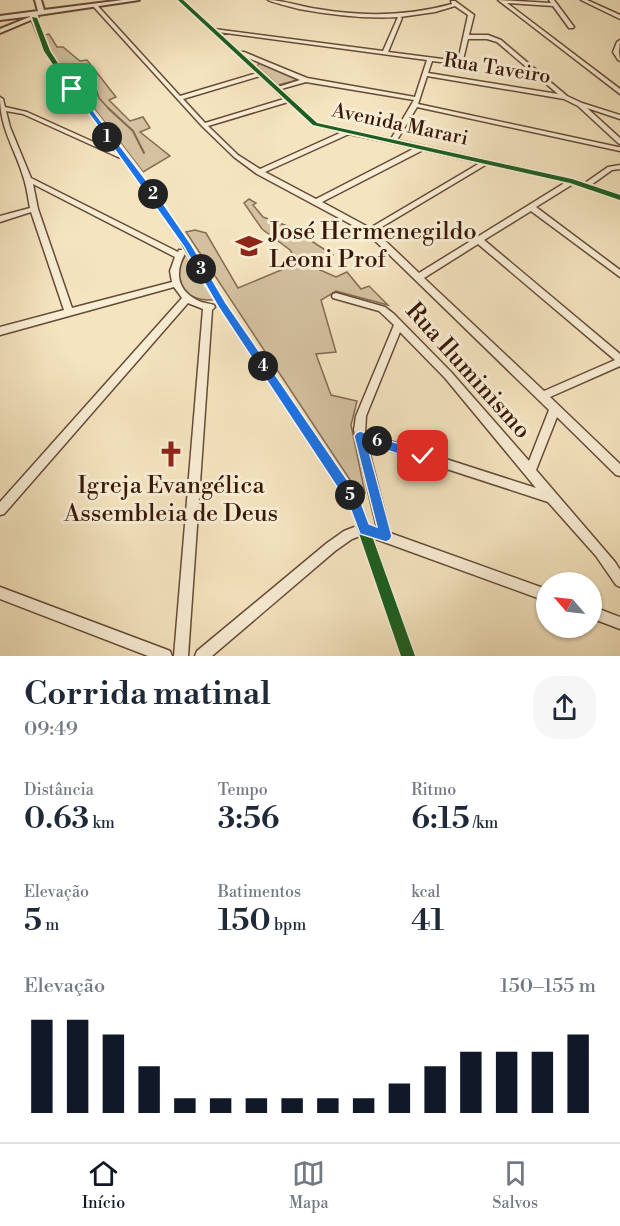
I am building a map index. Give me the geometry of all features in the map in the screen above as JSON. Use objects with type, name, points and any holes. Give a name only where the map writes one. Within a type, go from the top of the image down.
[{"type":"street","points":[[38,0],[37,15],[48,51],[122,157],[153,194],[188,246],[223,306],[354,501],[408,656]]},
{"type":"street","points":[[0,18],[37,15],[92,4],[136,0]]},
{"type":"street","name":"Avenida Marari","points":[[180,0],[315,124],[572,181],[620,198]]},
{"type":"street","points":[[270,0],[308,8],[399,18],[457,4]]},
{"type":"street","points":[[451,0],[471,15],[457,78]]},
{"type":"street","points":[[501,0],[552,2],[571,27]]},
{"type":"street","points":[[501,0],[620,92]]},
{"type":"street","points":[[583,0],[620,17]]},
{"type":"street","points":[[92,4],[204,125],[236,156],[260,172],[370,231],[620,471]]},
{"type":"street","points":[[0,31],[37,15]]},
{"type":"street","points":[[385,53],[399,18]]},
{"type":"street","points":[[212,30],[460,63]]},
{"type":"street","points":[[467,38],[488,37],[499,41],[565,97],[580,105],[620,117]]},
{"type":"street","points":[[620,42],[616,52],[620,59]]},
{"type":"street","points":[[237,51],[306,80],[416,102],[619,150]]},
{"type":"street","points":[[393,141],[416,102],[429,59]]},
{"type":"street","points":[[179,98],[261,74]]},
{"type":"street","name":"Rua Taveiro","points":[[425,74],[565,97]]},
{"type":"street","points":[[276,89],[306,80]]},
{"type":"street","points":[[0,99],[4,128],[28,179],[34,209],[69,312]]},
{"type":"street","points":[[204,125],[288,100]]},
{"type":"street","points":[[580,105],[611,134],[619,150]]},
{"type":"street","points":[[2,108],[25,112],[122,157]]},
{"type":"street","points":[[260,172],[348,132]]},
{"type":"street","points":[[316,202],[421,148]]},
{"type":"street","points":[[370,231],[486,162]]},
{"type":"street","points":[[586,186],[610,168],[620,167]]},
{"type":"street","points":[[28,179],[179,256]]},
{"type":"street","points":[[420,277],[572,181]]},
{"type":"street","points":[[602,193],[620,206]]},
{"type":"street","points":[[532,208],[620,274]]},
{"type":"street","points":[[0,219],[34,209]]},
{"type":"street","points":[[478,240],[620,361],[543,396]]},
{"type":"street","points":[[188,246],[179,256],[175,284],[187,298],[208,307],[223,306]]},
{"type":"street","points":[[0,331],[175,284]]},
{"type":"street","name":"Rua Iluminismo","points":[[336,296],[381,309],[399,324],[530,471],[549,497],[610,565],[620,581]]},
{"type":"street","points":[[0,510],[187,298]]},
{"type":"street","points":[[181,656],[208,307]]},
{"type":"street","points":[[386,536],[360,436],[361,416],[399,324]]},
{"type":"street","points":[[530,471],[555,408]]},
{"type":"street","points":[[360,436],[549,497]]},
{"type":"street","points":[[202,656],[331,547],[348,535],[364,529],[536,591]]},
{"type":"street","points":[[0,593],[165,656]]},
{"type":"street","points":[[602,616],[620,623]]},
{"type":"shaded area","points":[[49,34],[57,47],[63,47],[80,61],[87,60],[116,97],[109,100],[130,121],[143,117],[150,128],[140,132],[170,156],[143,172],[50,51],[44,35]]},
{"type":"shaded area","points":[[261,62],[298,80],[278,85],[257,66]]},
{"type":"shaded area","points":[[249,199],[256,203],[253,205],[263,217],[290,227],[333,255],[320,270],[336,277],[347,272],[361,289],[369,286],[388,305],[336,291],[321,300],[336,352],[316,354],[331,395],[357,401],[351,425],[365,493],[360,495],[186,232],[195,230],[206,233],[238,288],[298,263],[290,250],[262,229],[244,203]]},
{"type":"shaded area","points":[[187,253],[214,300],[194,297],[182,287],[179,272]]},
{"type":"waterway","points":[[92,77],[99,98],[109,109]]},
{"type":"waterway","points":[[109,109],[133,131],[144,153]]},
{"type":"cycle path","points":[[180,0],[315,124],[572,181],[620,198]]},
{"type":"cycle path","points":[[34,18],[47,51],[158,201],[223,306],[354,501],[408,656]]},
{"type":"place","name":"José Hermenegildo Leoni Prof","points":[[249,246]]},
{"type":"place","name":"Igreja Evangélica Assembleia de Deus","points":[[171,454]]},
{"type":"route","points":[[72,89],[122,157],[153,194],[188,246],[223,306],[354,501],[364,529],[386,536],[360,436],[423,456]]}]
